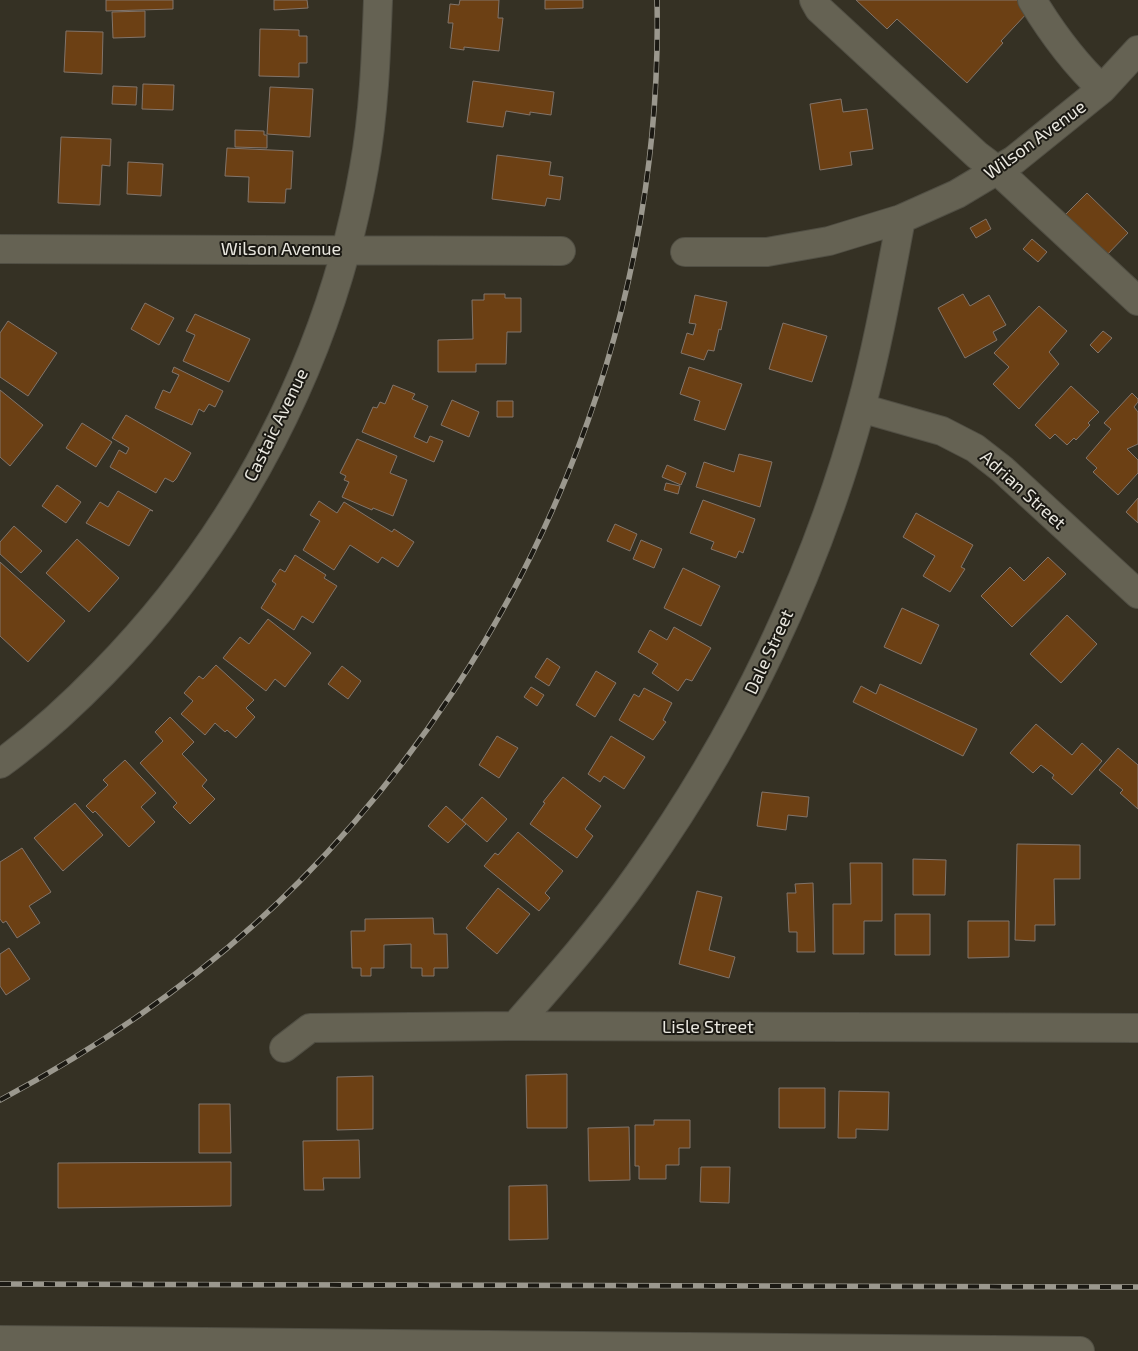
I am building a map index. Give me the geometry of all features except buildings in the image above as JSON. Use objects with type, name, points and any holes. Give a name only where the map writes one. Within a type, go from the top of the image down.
[{"type":"street","name":"Castaic Avenue","points":[[0,764],[76,700],[134,641],[187,577],[225,522],[267,451],[303,376],[332,298],[346,250],[364,168],[376,68],[378,0]]},
{"type":"street","points":[[814,0],[819,9],[877,63],[977,155],[997,170],[1138,301]]},
{"type":"street","points":[[1032,0],[1051,32],[1076,63],[1102,90]]},
{"type":"street","name":"Wilson Avenue","points":[[685,252],[767,252],[829,241],[901,219],[957,194],[1014,160],[1102,90],[1138,50]]},
{"type":"street","name":"Dale Street","points":[[515,1026],[576,958],[639,875],[696,788],[747,698],[792,604],[830,507],[861,408],[882,323],[901,219]]},
{"type":"street","name":"Wilson Avenue","points":[[0,248],[561,251]]},
{"type":"street","name":"Adrian Street","points":[[861,408],[942,432],[975,448],[1002,469],[1138,594]]},
{"type":"street","name":"Lisle Street","points":[[284,1048],[310,1028],[515,1026],[1138,1028]]},
{"type":"street","points":[[0,1340],[93,1346],[1080,1351]]},
{"type":"railway","points":[[0,1100],[81,1054],[158,1002],[196,974],[267,913],[300,881],[381,790],[453,691],[515,586],[567,476],[608,361],[636,243],[653,122],[657,0]]},
{"type":"railway","points":[[0,1284],[1138,1287]]}]
